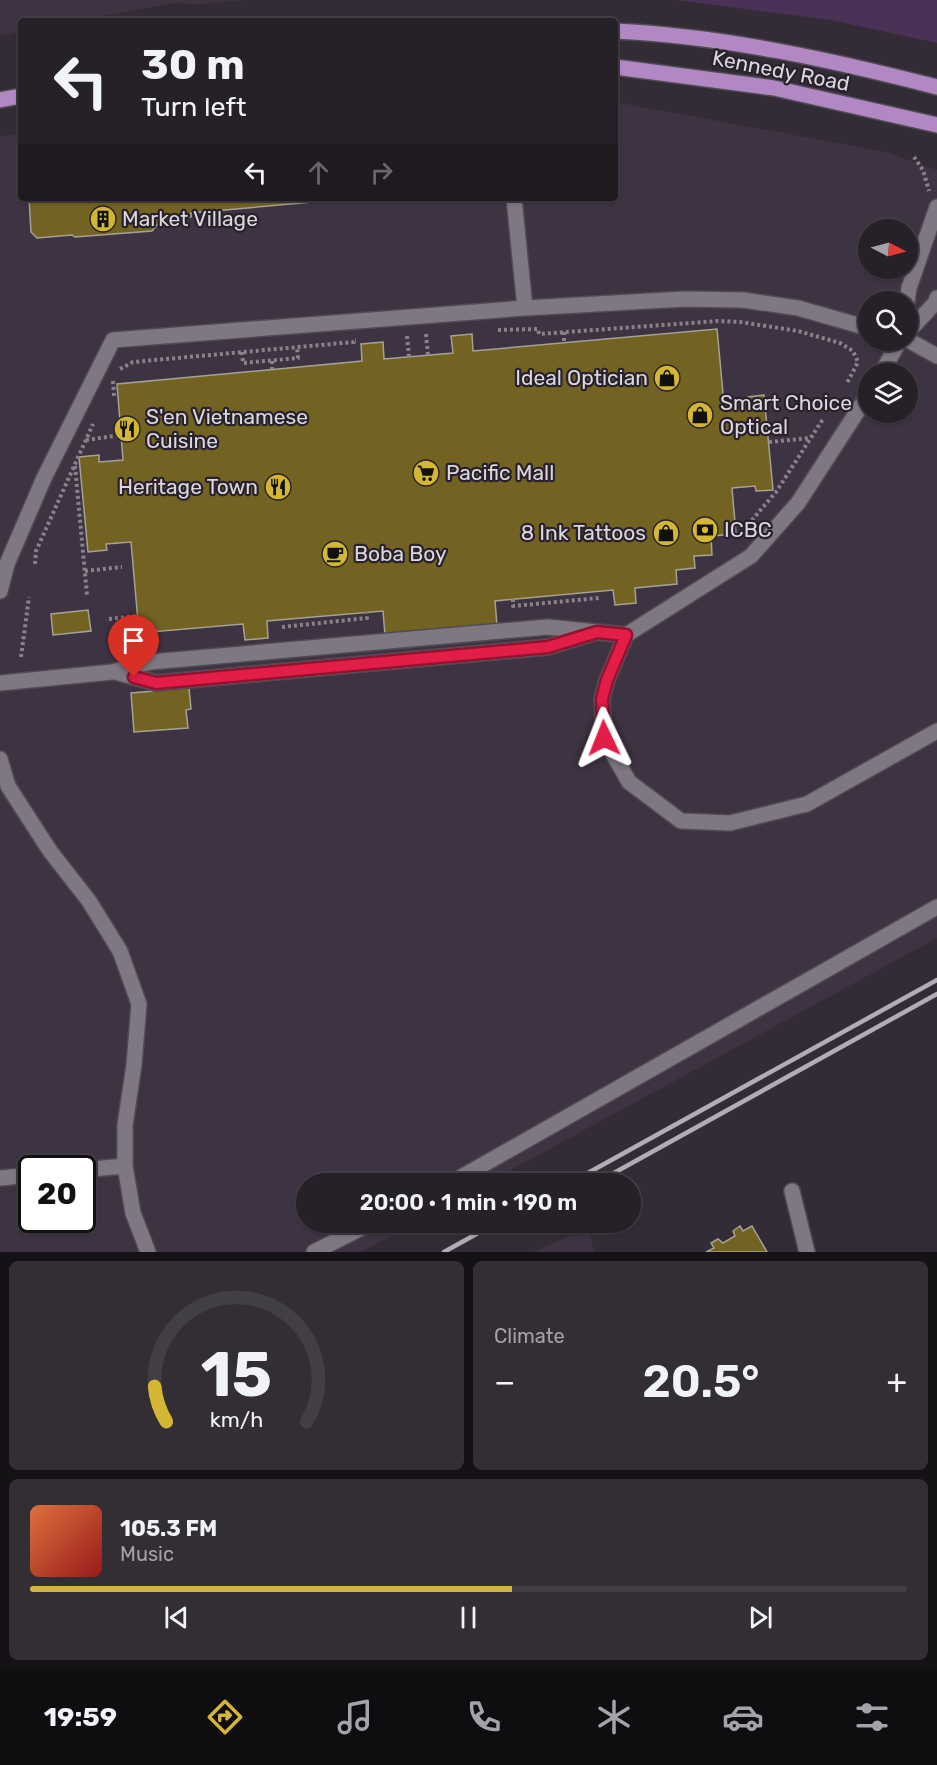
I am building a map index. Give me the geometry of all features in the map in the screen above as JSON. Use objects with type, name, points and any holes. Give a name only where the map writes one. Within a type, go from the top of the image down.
[{"type":"main road","name":"Kennedy Road","points":[[618,31],[648,32],[780,51],[937,87]]},
{"type":"main road","name":"Kennedy Road","points":[[618,67],[774,88],[937,125]]},
{"type":"main road","points":[[0,99],[18,96]]},
{"type":"street","points":[[514,201],[525,308]]},
{"type":"street","points":[[909,291],[937,207]]},
{"type":"street","points":[[918,321],[937,298]]},
{"type":"street","points":[[0,591],[7,564],[44,477],[113,340],[628,301],[743,300],[798,308],[858,324]]},
{"type":"street","points":[[918,346],[937,356]]},
{"type":"street","points":[[858,410],[798,503],[751,556],[626,635],[607,680],[602,699],[604,738],[630,782],[681,821],[730,823],[807,804],[937,731]]},
{"type":"street","points":[[0,683],[112,672],[150,662],[548,627],[626,635]]},
{"type":"street","points":[[112,672],[156,683],[548,647],[597,632]]},
{"type":"street","points":[[0,759],[8,786],[50,851],[89,901],[120,951],[139,1004],[134,1065],[125,1125],[125,1166],[133,1213],[148,1252]]},
{"type":"street","points":[[468,1173],[937,907]]},
{"type":"street","points":[[96,1169],[125,1166]]},
{"type":"street","points":[[0,1178],[18,1176]]},
{"type":"street","points":[[792,1191],[807,1252]]},
{"type":"street","points":[[314,1252],[351,1233]]},
{"type":"path","points":[[494,330],[538,329],[539,334],[717,321],[740,322],[798,331],[840,342],[853,351],[858,362]]},
{"type":"path","points":[[564,332],[564,342]]},
{"type":"path","points":[[426,334],[428,355]]},
{"type":"path","points":[[396,337],[436,334]]},
{"type":"path","points":[[407,336],[409,357]]},
{"type":"path","points":[[113,381],[114,395],[107,394],[113,381],[122,366],[133,362],[354,342],[354,340],[364,339]]},
{"type":"path","points":[[242,352],[243,363],[272,361],[298,358],[297,347]]},
{"type":"path","points":[[846,383],[861,355]]},
{"type":"path","points":[[272,361],[272,369]]},
{"type":"path","points":[[35,564],[36,551],[96,419]]},
{"type":"path","points":[[740,534],[776,492],[823,419]]},
{"type":"path","points":[[86,440],[121,435]]},
{"type":"path","points":[[769,442],[811,438]]},
{"type":"path","points":[[75,466],[81,505],[87,595]]},
{"type":"path","points":[[85,571],[122,567]]},
{"type":"path","points":[[586,592],[587,599]]},
{"type":"path","points":[[21,657],[29,597]]},
{"type":"path","points":[[513,599],[513,606],[599,598]]},
{"type":"path","points":[[282,627],[367,618],[366,612]]},
{"type":"path","points":[[109,619],[137,616]]},
{"type":"path","points":[[293,619],[294,626]]},
{"type":"shaded area","points":[[0,0],[245,0],[198,4],[174,3],[93,18],[18,18],[18,32],[0,35]]},
{"type":"shaded area","points":[[675,0],[937,0],[937,43],[831,20]]},
{"type":"shaded area","points":[[618,103],[886,152],[937,170],[937,938],[505,1173],[296,1173],[296,1233],[396,1233],[361,1252],[0,1252],[0,137],[18,134],[18,201],[618,201]]},
{"type":"shaded area","points":[[577,1233],[590,1233],[594,1252],[532,1252]]},
{"type":"building","name":"Market Village","points":[[29,201],[325,201],[191,213],[191,217],[161,220],[152,231],[37,238],[31,232]]},
{"type":"building","name":"Pacific Mall","points":[[717,329],[724,404],[748,402],[748,397],[764,395],[773,490],[756,491],[755,486],[732,488],[736,534],[711,536],[712,555],[694,556],[695,568],[676,570],[677,584],[635,588],[636,603],[615,605],[613,590],[495,601],[497,625],[385,635],[383,611],[267,621],[268,638],[245,640],[243,624],[139,633],[131,542],[106,544],[107,550],[88,552],[79,457],[99,455],[99,462],[123,460],[117,384],[362,361],[361,344],[383,342],[384,359],[453,353],[451,336],[472,334],[473,351]]},
{"type":"building","points":[[88,610],[91,631],[53,635],[51,614]]},
{"type":"building","points":[[189,688],[191,709],[186,710],[188,728],[134,732],[131,693]]},
{"type":"building","points":[[740,1226],[743,1231],[752,1226],[767,1252],[706,1252],[714,1248],[711,1243],[718,1239],[723,1243],[735,1236],[733,1231]]},
{"type":"railway","points":[[588,1173],[937,980]]},
{"type":"railway","points":[[614,1173],[937,994]]},
{"type":"railway","points":[[444,1252],[478,1233]]},
{"type":"place","name":"Market Village","points":[[103,219]]},
{"type":"place","name":"Ideal Optician","points":[[667,378]]},
{"type":"place","name":"Smart Choice Optical","points":[[700,415]]},
{"type":"place","name":"S'en Vietnamese Cuisine","points":[[127,429]]},
{"type":"place","name":"Pacific Mall","points":[[426,473]]},
{"type":"place","name":"Heritage Town","points":[[278,487]]},
{"type":"place","name":"ICBC","points":[[705,530]]},
{"type":"place","name":"8 Ink Tattoos","points":[[666,533]]},
{"type":"place","name":"Boba Boy","points":[[335,554]]},
{"type":"route","points":[[134,677],[156,683],[548,647],[597,632],[626,635],[607,680],[602,699],[604,738]]}]
